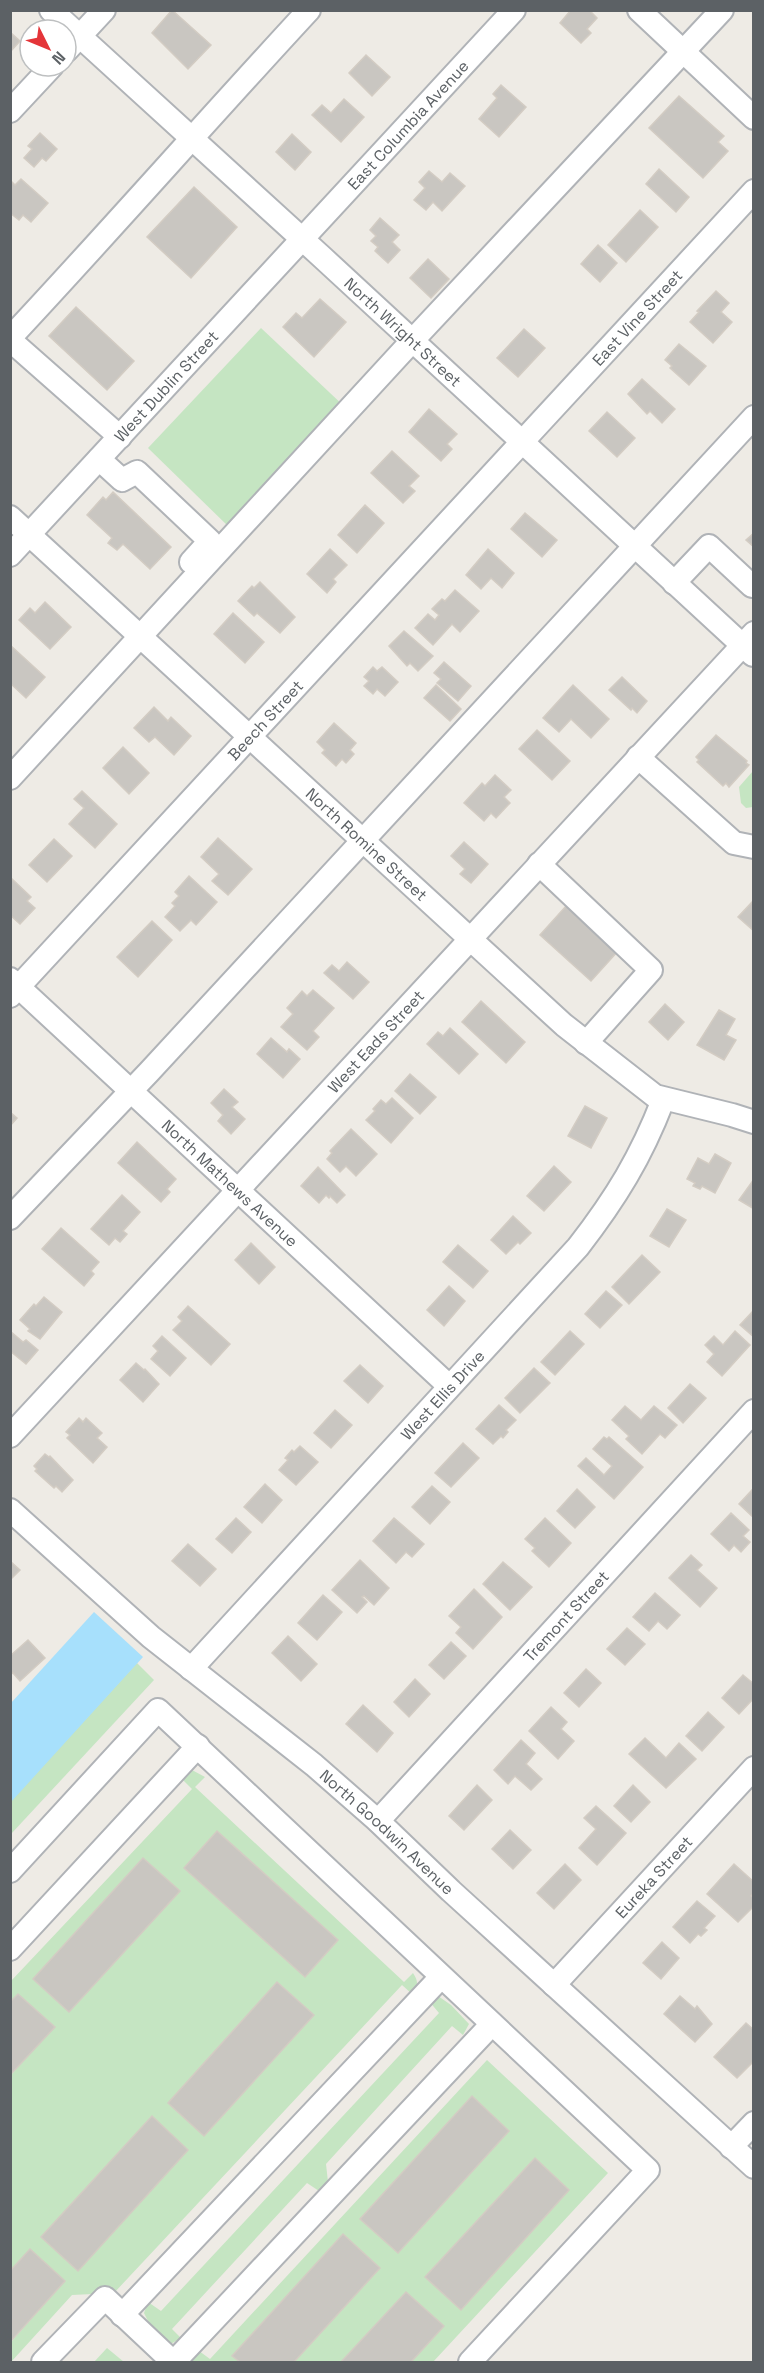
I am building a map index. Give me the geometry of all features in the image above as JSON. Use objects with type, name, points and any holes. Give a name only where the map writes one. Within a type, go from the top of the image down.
[{"type":"street","points":[[78,39],[104,10]]},
{"type":"street","points":[[120,437],[10,339],[96,247],[190,138],[309,10]]},
{"type":"street","name":"East Columbia Avenue","points":[[303,239],[514,10]]},
{"type":"street","points":[[639,10],[753,118]]},
{"type":"street","points":[[10,778],[412,341],[722,10]]},
{"type":"street","name":"North Wright Street","points":[[78,48],[190,138],[303,239],[674,583],[750,645]]},
{"type":"street","points":[[10,111],[41,78]]},
{"type":"street","name":"East Vine Street","points":[[522,443],[753,191]]},
{"type":"street","name":"West Dublin Street","points":[[10,555],[303,239]]},
{"type":"street","points":[[10,1218],[753,417]]},
{"type":"street","name":"Beech Street","points":[[13,987],[251,738],[522,443]]},
{"type":"street","points":[[99,459],[122,480],[137,472],[210,541],[165,591],[175,600]]},
{"type":"street","name":"North Romine Street","points":[[10,517],[586,1043],[633,1081],[663,1100],[732,1115],[753,1122]]},
{"type":"street","points":[[674,583],[709,546],[752,586]]},
{"type":"street","name":"West Eads Street","points":[[10,1436],[638,757],[750,645]]},
{"type":"street","points":[[638,757],[734,843],[753,847]]},
{"type":"street","points":[[539,864],[651,970],[586,1043]]},
{"type":"street","name":"North Mathews Avenue","points":[[13,987],[131,1090],[448,1386]]},
{"type":"street","name":"West Ellis Drive","points":[[191,1669],[448,1386],[578,1247],[606,1212],[630,1174],[649,1136],[663,1100]]},
{"type":"street","name":"Tremont Street","points":[[378,1821],[753,1411]]},
{"type":"street","name":"North Goodwin Avenue","points":[[10,1510],[151,1637],[314,1765],[378,1821],[753,2167]]},
{"type":"street","points":[[10,1871],[158,1710],[648,2170],[470,2362]]},
{"type":"street","points":[[14,1938],[198,1746]]},
{"type":"street","name":"Eureka Street","points":[[554,1985],[753,1768]]},
{"type":"street","points":[[122,2315],[441,1977]]},
{"type":"street","points":[[43,2362],[105,2298],[173,2362],[492,2024]]},
{"type":"street","points":[[731,2147],[753,2123]]},
{"type":"green space","points":[[261,328],[346,408],[231,529],[148,448]]},
{"type":"green space","points":[[753,771],[753,807],[746,808],[741,803],[739,787]]},
{"type":"green space","points":[[137,1663],[154,1680],[11,1834],[10,1802]]},
{"type":"green space","points":[[192,1770],[205,1777],[195,1787],[404,1982],[413,1973],[417,1986],[412,1994],[402,1985],[114,2293],[72,2295],[11,2362],[11,2342],[65,2281],[30,2250],[11,2271],[11,2075],[54,2027],[18,1994],[11,2002],[11,1981],[192,1789],[181,1778]],"holes":[[[217,1831],[338,1940],[305,1977],[184,1868]],[[143,1858],[179,1891],[69,2012],[33,1979]],[[277,1982],[314,2015],[204,2136],[168,2103]],[[151,2117],[188,2150],[77,2270],[42,2237]]]},
{"type":"green space","points":[[438,1996],[451,2005],[469,2024],[463,2035],[452,2026],[326,2164],[328,2182],[319,2191],[307,2183],[172,2329],[181,2338],[169,2345],[153,2331],[144,2313],[148,2302],[161,2311],[439,2013],[429,2001]]},
{"type":"green space","points":[[487,2060],[608,2173],[433,2362],[411,2362],[443,2326],[406,2292],[341,2362],[294,2362],[380,2268],[343,2234],[233,2356],[240,2362],[191,2362],[188,2357],[195,2348],[210,2359]],"holes":[[[472,2097],[509,2131],[398,2253],[361,2219]],[[535,2158],[569,2190],[461,2309],[425,2277]]]},
{"type":"green space","points":[[107,2348],[124,2362],[94,2362]]},
{"type":"water","points":[[94,1612],[143,1657],[11,1802],[11,1703]]},
{"type":"building","points":[[172,10],[211,45],[188,69],[152,33]]},
{"type":"building","points":[[571,10],[589,10],[597,18],[587,29],[591,33],[581,43],[560,23]]},
{"type":"building","points":[[10,32],[18,39],[18,43],[10,52]]},
{"type":"building","points":[[366,55],[390,77],[372,96],[349,73]]},
{"type":"building","points":[[501,85],[526,107],[499,137],[479,119],[497,98],[493,94]]},
{"type":"building","points":[[679,96],[724,136],[718,142],[728,151],[703,178],[649,128]]},
{"type":"building","points":[[344,99],[364,117],[341,142],[312,115],[322,105],[331,113]]},
{"type":"building","points":[[40,133],[57,149],[46,161],[42,158],[34,167],[24,158],[32,149],[28,146]]},
{"type":"building","points":[[292,134],[311,152],[295,170],[276,152]]},
{"type":"building","points":[[659,169],[689,197],[676,212],[646,184]]},
{"type":"building","points":[[429,171],[442,182],[450,173],[465,186],[442,211],[433,202],[426,210],[414,200],[425,188],[419,182]]},
{"type":"building","points":[[21,179],[48,203],[31,222],[23,215],[19,220],[10,213],[10,184],[12,182],[15,185]]},
{"type":"building","points":[[194,187],[237,227],[191,278],[147,237]]},
{"type":"building","points":[[640,210],[658,227],[626,262],[608,245]]},
{"type":"building","points":[[380,218],[399,235],[392,242],[400,250],[388,263],[375,251],[378,247],[371,241],[376,236],[370,230]]},
{"type":"building","points":[[598,245],[617,263],[600,282],[581,264]]},
{"type":"building","points":[[428,259],[449,279],[431,298],[410,278]]},
{"type":"building","points":[[716,291],[729,303],[721,312],[732,322],[713,343],[690,322]]},
{"type":"building","points":[[320,299],[346,322],[314,357],[283,327],[296,313],[302,318]]},
{"type":"building","points":[[76,307],[134,361],[107,390],[49,336]]},
{"type":"building","points":[[524,329],[545,348],[518,377],[497,358]]},
{"type":"building","points":[[679,344],[706,366],[689,385],[670,368],[672,366],[665,360]]},
{"type":"building","points":[[642,379],[675,409],[662,423],[650,411],[647,414],[628,394]]},
{"type":"building","points":[[429,409],[457,434],[447,444],[452,449],[441,461],[409,432]]},
{"type":"building","points":[[607,412],[635,438],[617,457],[589,431]]},
{"type":"building","points":[[392,451],[419,476],[409,486],[415,491],[403,503],[371,473]]},
{"type":"building","points":[[113,492],[171,547],[150,569],[123,544],[117,550],[108,543],[112,538],[87,515],[103,497],[106,500]]},
{"type":"building","points":[[365,505],[384,523],[357,553],[338,535]]},
{"type":"building","points":[[525,513],[557,540],[542,557],[511,529]]},
{"type":"building","points":[[754,533],[754,547],[746,540]]},
{"type":"building","points":[[330,549],[347,565],[333,579],[336,582],[327,593],[307,574]]},
{"type":"building","points":[[488,549],[514,573],[502,588],[491,578],[481,589],[466,575]]},
{"type":"building","points":[[260,582],[295,617],[280,633],[257,613],[254,616],[238,601],[252,586],[254,588]]},
{"type":"building","points":[[455,590],[479,611],[460,632],[452,624],[433,645],[415,628],[428,614],[435,620],[439,615],[432,609],[442,599],[445,601]]},
{"type":"building","points":[[45,602],[71,627],[50,649],[19,620],[30,608],[35,613]]},
{"type":"building","points":[[233,613],[264,642],[245,663],[214,634]]},
{"type":"building","points":[[404,631],[433,656],[418,671],[410,663],[407,666],[389,646]]},
{"type":"building","points":[[10,645],[45,677],[26,698],[10,683]]},
{"type":"building","points":[[444,662],[471,686],[458,701],[437,683],[441,679],[434,673]]},
{"type":"building","points":[[373,667],[377,671],[382,667],[398,682],[385,696],[377,689],[373,694],[364,686],[369,681],[364,677]]},
{"type":"building","points":[[622,677],[647,701],[637,713],[609,690]]},
{"type":"building","points":[[436,685],[461,709],[450,721],[424,698]]},
{"type":"building","points":[[573,685],[609,719],[591,738],[571,719],[559,732],[543,718]]},
{"type":"building","points":[[154,707],[168,721],[171,717],[191,736],[174,755],[155,737],[149,742],[134,728]]},
{"type":"building","points":[[334,723],[356,743],[350,750],[354,754],[346,763],[342,759],[336,766],[322,753],[325,750],[317,742]]},
{"type":"building","points":[[537,730],[570,761],[552,780],[519,749]]},
{"type":"building","points":[[716,735],[749,765],[729,787],[726,783],[723,786],[697,762],[699,760],[696,757]]},
{"type":"building","points":[[123,747],[149,773],[129,794],[103,768]]},
{"type":"building","points":[[495,775],[511,790],[504,797],[510,803],[496,818],[491,813],[484,821],[464,803],[482,783],[485,786]]},
{"type":"building","points":[[82,791],[117,824],[95,848],[69,824],[84,808],[74,799]]},
{"type":"building","points":[[218,838],[252,869],[228,895],[212,881],[219,874],[201,857]]},
{"type":"building","points":[[54,839],[72,856],[47,882],[29,865]]},
{"type":"building","points":[[464,842],[488,864],[471,883],[460,874],[465,869],[451,856]]},
{"type":"building","points":[[189,876],[217,902],[196,925],[191,920],[180,931],[165,917],[175,906],[172,903],[179,896],[175,892]]},
{"type":"building","points":[[11,878],[31,897],[27,901],[35,908],[20,924],[10,915]]},
{"type":"building","points":[[754,900],[754,931],[738,917]]},
{"type":"building","points":[[567,905],[618,951],[591,981],[540,935]]},
{"type":"building","points":[[152,921],[172,940],[138,977],[117,957]]},
{"type":"building","points":[[347,962],[369,982],[353,999],[324,973],[332,965],[339,971]]},
{"type":"building","points":[[313,990],[334,1008],[313,1031],[319,1037],[307,1050],[281,1027],[293,1014],[287,1008],[302,991],[307,996]]},
{"type":"building","points":[[481,1001],[525,1042],[506,1063],[462,1022]]},
{"type":"building","points":[[665,1004],[684,1022],[668,1040],[649,1022]]},
{"type":"building","points":[[719,1010],[735,1019],[726,1035],[736,1040],[724,1060],[697,1045]]},
{"type":"building","points":[[450,1028],[478,1054],[459,1074],[427,1044],[438,1032],[443,1036]]},
{"type":"building","points":[[271,1038],[287,1052],[289,1049],[300,1059],[283,1078],[257,1054]]},
{"type":"building","points":[[410,1074],[436,1097],[420,1114],[395,1091]]},
{"type":"building","points":[[224,1089],[238,1102],[232,1107],[245,1119],[231,1134],[218,1121],[223,1115],[211,1103]]},
{"type":"building","points":[[392,1098],[413,1118],[391,1143],[366,1120],[381,1100],[386,1104]]},
{"type":"building","points":[[585,1106],[607,1118],[591,1148],[568,1136]]},
{"type":"building","points":[[10,1112],[17,1118],[10,1126]]},
{"type":"building","points":[[351,1129],[377,1154],[356,1176],[346,1166],[340,1172],[327,1159],[332,1153],[330,1151]]},
{"type":"building","points":[[137,1142],[176,1179],[167,1189],[170,1192],[161,1202],[118,1163]]},
{"type":"building","points":[[715,1154],[731,1163],[715,1193],[702,1186],[700,1189],[693,1186],[695,1183],[687,1179],[698,1158],[709,1164]]},
{"type":"building","points":[[554,1166],[571,1182],[544,1211],[527,1196]]},
{"type":"building","points":[[318,1167],[345,1195],[337,1203],[326,1195],[319,1203],[301,1186]]},
{"type":"building","points":[[754,1179],[754,1209],[739,1200]]},
{"type":"building","points":[[122,1195],[140,1212],[123,1231],[127,1234],[120,1242],[115,1238],[109,1245],[91,1229]]},
{"type":"building","points":[[667,1209],[686,1220],[669,1247],[650,1236]]},
{"type":"building","points":[[513,1216],[531,1233],[506,1254],[491,1240]]},
{"type":"building","points":[[61,1228],[99,1262],[91,1271],[94,1274],[84,1286],[42,1249]]},
{"type":"building","points":[[251,1243],[275,1267],[259,1284],[235,1260]]},
{"type":"building","points":[[458,1245],[488,1271],[473,1288],[443,1262]]},
{"type":"building","points":[[642,1255],[660,1272],[629,1304],[612,1287]]},
{"type":"building","points":[[449,1286],[465,1301],[444,1326],[427,1310]]},
{"type":"building","points":[[606,1291],[622,1305],[600,1328],[585,1314]]},
{"type":"building","points":[[44,1297],[62,1312],[40,1339],[28,1331],[30,1329],[20,1320],[34,1304],[36,1306]]},
{"type":"building","points":[[188,1306],[230,1344],[211,1365],[173,1330],[182,1321],[178,1317]]},
{"type":"building","points":[[754,1310],[754,1337],[740,1325]]},
{"type":"building","points":[[10,1331],[23,1342],[26,1340],[38,1350],[26,1364],[10,1351]]},
{"type":"building","points":[[570,1331],[584,1344],[555,1375],[541,1362]]},
{"type":"building","points":[[735,1331],[750,1345],[722,1376],[707,1362],[714,1354],[705,1345],[714,1336],[723,1345]]},
{"type":"building","points":[[162,1336],[186,1358],[170,1376],[151,1359],[158,1351],[153,1346]]},
{"type":"building","points":[[136,1363],[159,1384],[143,1402],[120,1380]]},
{"type":"building","points":[[360,1365],[383,1386],[368,1403],[344,1381]]},
{"type":"building","points":[[534,1368],[550,1383],[520,1413],[505,1398]]},
{"type":"building","points":[[690,1384],[706,1398],[683,1423],[668,1408]]},
{"type":"building","points":[[499,1405],[516,1420],[506,1430],[508,1432],[503,1438],[501,1436],[493,1444],[476,1429]]},
{"type":"building","points":[[625,1406],[641,1420],[654,1406],[677,1425],[665,1438],[660,1434],[642,1454],[626,1439],[629,1436],[612,1420]]},
{"type":"building","points":[[335,1410],[352,1425],[331,1448],[314,1433]]},
{"type":"building","points":[[79,1418],[83,1422],[86,1418],[102,1433],[97,1438],[107,1447],[93,1463],[67,1438],[70,1435],[66,1432]]},
{"type":"building","points":[[604,1437],[607,1439],[609,1437],[643,1467],[614,1499],[578,1466],[586,1458],[604,1475],[612,1466],[593,1449]]},
{"type":"building","points":[[463,1443],[479,1458],[451,1487],[435,1473]]},
{"type":"building","points":[[300,1446],[318,1462],[296,1485],[279,1470],[288,1460],[285,1458],[292,1450],[294,1452]]},
{"type":"building","points":[[45,1454],[50,1456],[73,1480],[62,1492],[35,1471],[37,1469],[34,1466]]},
{"type":"building","points":[[265,1484],[282,1500],[262,1523],[244,1507]]},
{"type":"building","points":[[432,1486],[450,1502],[430,1524],[412,1507]]},
{"type":"building","points":[[577,1489],[595,1507],[575,1528],[557,1511]]},
{"type":"building","points":[[752,1490],[754,1491],[754,1518],[739,1504]]},
{"type":"building","points":[[731,1513],[749,1530],[743,1536],[750,1542],[741,1552],[734,1545],[729,1551],[711,1534]]},
{"type":"building","points":[[236,1518],[251,1532],[232,1553],[216,1539]]},
{"type":"building","points":[[394,1518],[424,1544],[412,1557],[406,1552],[396,1563],[373,1541]]},
{"type":"building","points":[[545,1518],[571,1543],[549,1567],[532,1551],[535,1548],[525,1539]]},
{"type":"building","points":[[188,1544],[216,1569],[200,1586],[172,1561]]},
{"type":"building","points":[[691,1555],[702,1565],[697,1570],[717,1588],[700,1607],[669,1578]]},
{"type":"building","points":[[360,1560],[389,1588],[374,1605],[364,1596],[362,1597],[367,1602],[357,1613],[332,1590]]},
{"type":"building","points":[[10,1561],[20,1570],[10,1580]]},
{"type":"building","points":[[503,1562],[532,1587],[510,1610],[483,1584]]},
{"type":"building","points":[[474,1589],[502,1617],[473,1649],[456,1633],[461,1627],[449,1616]]},
{"type":"building","points":[[655,1593],[680,1615],[667,1629],[658,1621],[649,1631],[633,1617]]},
{"type":"building","points":[[323,1595],[342,1612],[317,1640],[298,1623]]},
{"type":"building","points":[[627,1628],[645,1644],[625,1665],[607,1649]]},
{"type":"building","points":[[288,1636],[317,1664],[301,1681],[272,1653]]},
{"type":"building","points":[[28,1640],[45,1658],[20,1681],[13,1673],[10,1675],[10,1656]]},
{"type":"building","points":[[451,1642],[466,1656],[444,1679],[429,1665]]},
{"type":"building","points":[[586,1669],[601,1683],[579,1707],[564,1693]]},
{"type":"building","points":[[743,1675],[754,1684],[754,1698],[739,1714],[722,1698]]},
{"type":"building","points":[[415,1679],[430,1694],[409,1717],[394,1702]]},
{"type":"building","points":[[363,1705],[393,1733],[377,1752],[346,1724]]},
{"type":"building","points":[[551,1707],[567,1722],[561,1729],[574,1741],[558,1759],[529,1731]]},
{"type":"building","points":[[708,1712],[724,1727],[702,1751],[686,1736]]},
{"type":"building","points":[[645,1738],[666,1758],[679,1743],[696,1759],[666,1788],[629,1754]]},
{"type":"building","points":[[521,1740],[535,1753],[526,1764],[542,1779],[531,1790],[515,1776],[508,1784],[494,1770]]},
{"type":"building","points":[[477,1785],[492,1800],[464,1830],[449,1816]]},
{"type":"building","points":[[633,1785],[650,1802],[631,1822],[614,1806]]},
{"type":"building","points":[[596,1806],[626,1833],[597,1865],[579,1848],[596,1829],[584,1818]]},
{"type":"building","points":[[510,1830],[531,1850],[513,1869],[492,1849]]},
{"type":"building","points":[[217,1831],[338,1940],[305,1977],[184,1868]]},
{"type":"building","points":[[143,1858],[180,1891],[69,2012],[33,1979]]},
{"type":"building","points":[[565,1864],[581,1880],[554,1909],[537,1893]]},
{"type":"building","points":[[734,1864],[754,1882],[754,1893],[751,1896],[754,1898],[754,1906],[738,1922],[707,1894]]},
{"type":"building","points":[[697,1901],[715,1916],[704,1928],[707,1930],[701,1936],[698,1934],[690,1943],[673,1927]]},
{"type":"building","points":[[662,1942],[679,1958],[661,1979],[643,1963]]},
{"type":"building","points":[[277,1982],[314,2015],[204,2136],[168,2103]]},
{"type":"building","points":[[18,1994],[55,2027],[10,2075],[10,2002]]},
{"type":"building","points":[[680,1996],[695,2009],[697,2006],[712,2024],[695,2042],[664,2014]]},
{"type":"building","points":[[746,2023],[754,2030],[754,2061],[737,2078],[714,2057]]},
{"type":"building","points":[[472,2096],[509,2131],[398,2253],[360,2219]]},
{"type":"building","points":[[152,2116],[188,2150],[78,2271],[41,2237]]},
{"type":"building","points":[[535,2158],[569,2190],[461,2310],[425,2277]]},
{"type":"building","points":[[343,2234],[380,2268],[294,2362],[240,2362],[232,2356]]},
{"type":"building","points":[[30,2249],[65,2281],[10,2342],[10,2271]]},
{"type":"building","points":[[406,2292],[444,2326],[411,2362],[341,2362]]}]
